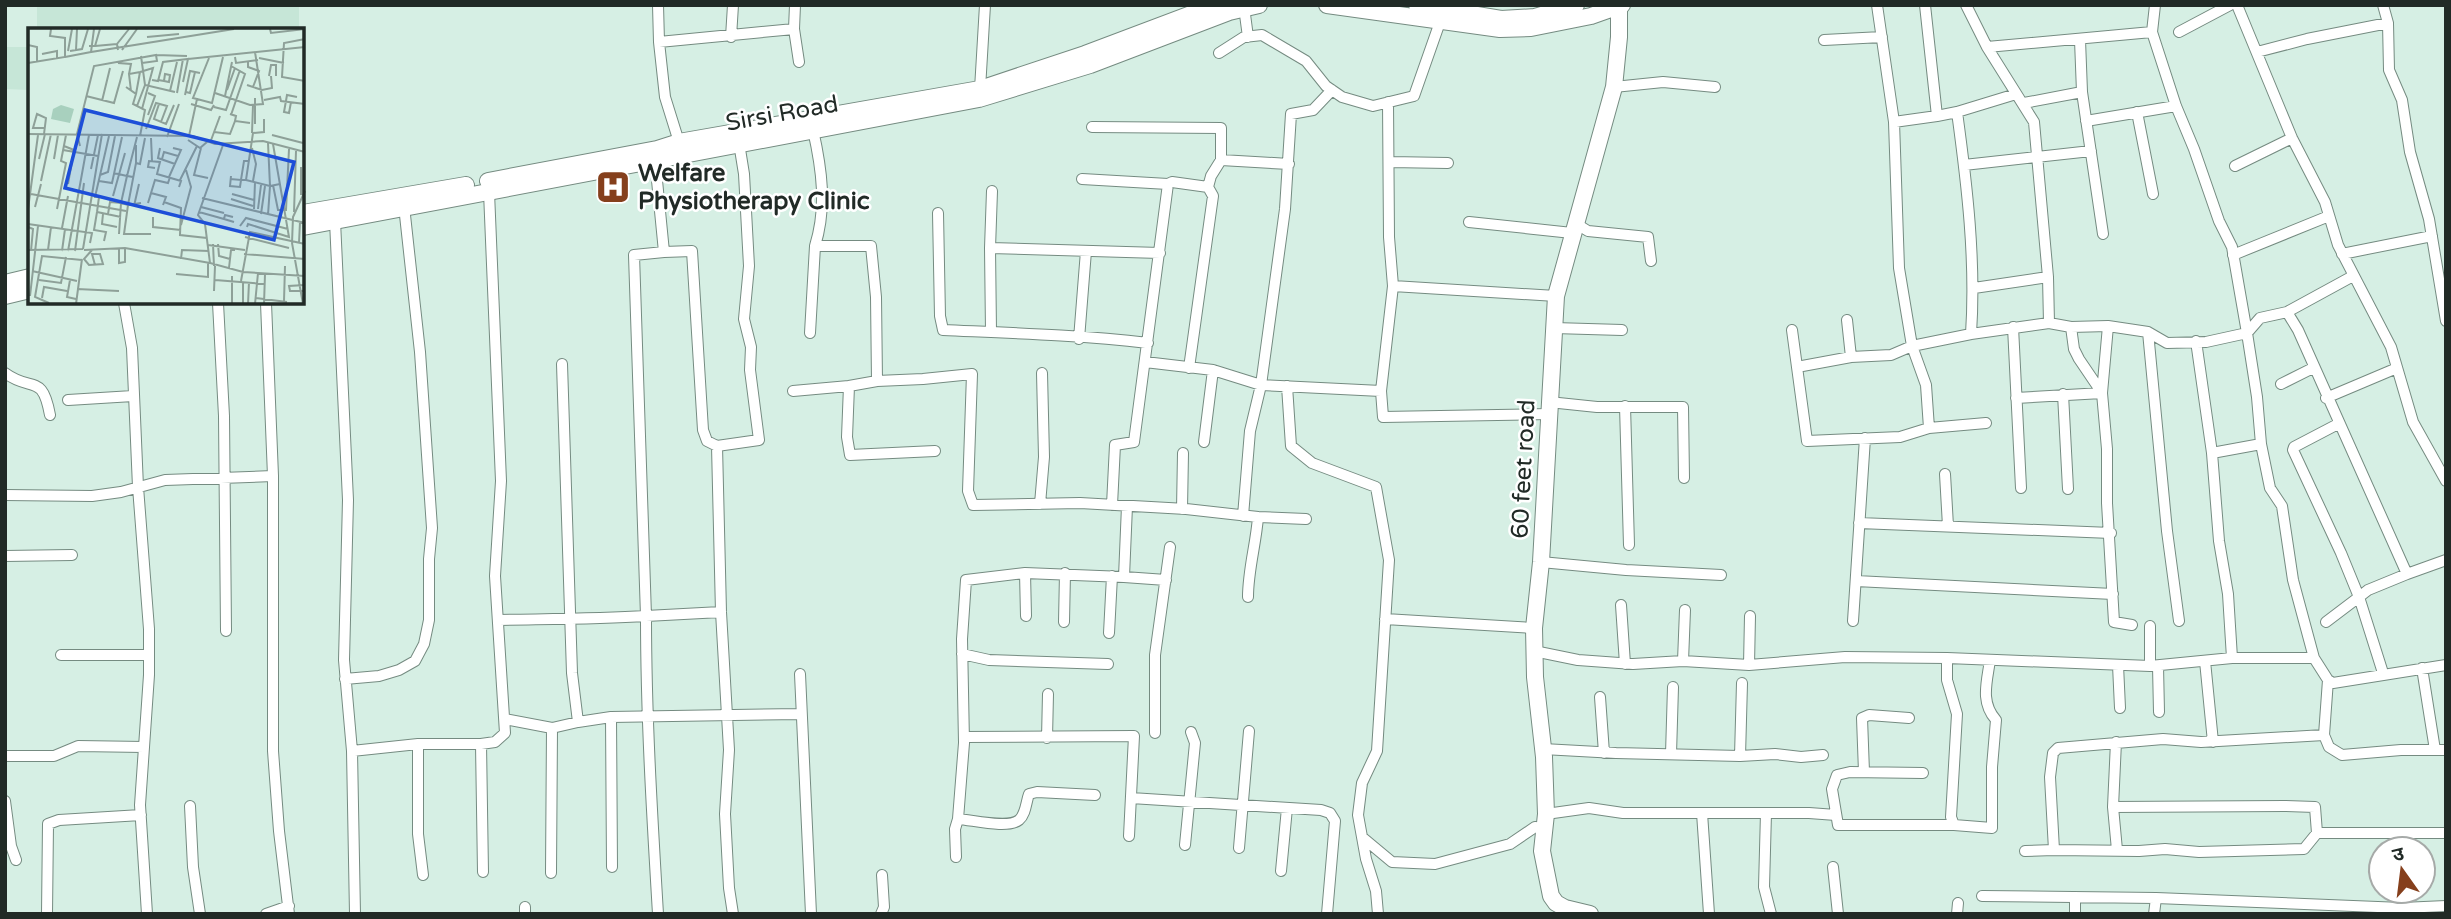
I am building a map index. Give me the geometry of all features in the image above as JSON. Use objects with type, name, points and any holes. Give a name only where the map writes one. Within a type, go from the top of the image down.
[{"type":"main road","points":[[1328,5],[1440,22],[1469,14],[1500,29],[1531,28],[1591,16],[1621,6]]},
{"type":"main road","points":[[1417,5],[1501,19],[1535,16],[1576,5]]},
{"type":"main road","name":"60 feet road","points":[[1551,896],[1542,851],[1545,821],[1543,749],[1534,651],[1553,328],[1556,296],[1615,87],[1621,6]]},
{"type":"main road","name":"Sirsi Road","points":[[304,213],[980,89],[1235,7]]},
{"type":"main road","name":"Sirsi Road","points":[[304,227],[739,143],[896,116],[1012,91],[1090,65],[1235,7]]},
{"type":"main road","points":[[5,284],[28,278]]},
{"type":"main road","points":[[5,296],[28,290]]},
{"type":"main road","points":[[1551,896],[1565,908],[1590,914]]},
{"type":"street","points":[[658,5],[665,97],[679,142]]},
{"type":"street","points":[[731,37],[733,5]]},
{"type":"street","points":[[795,5],[794,29],[799,62]]},
{"type":"street","points":[[980,89],[985,5]]},
{"type":"street","points":[[1877,5],[1894,122],[1899,268],[1912,345],[1926,385],[1929,428]]},
{"type":"street","points":[[1925,5],[1937,116]]},
{"type":"street","points":[[1966,5],[1987,47],[2034,122],[2048,277],[2049,323]]},
{"type":"street","points":[[2155,5],[2152,33],[2176,106],[2233,255],[2258,397],[2261,444],[2270,488],[2282,506],[2293,580],[2314,658],[2328,680],[2333,683],[2446,665]]},
{"type":"street","points":[[2179,32],[2230,5]]},
{"type":"street","points":[[2237,5],[2292,138],[2325,202],[2342,254],[2391,347],[2413,422],[2446,481]]},
{"type":"street","points":[[2383,5],[2388,23],[2389,70],[2402,100],[2410,152],[2431,236],[2446,321]]},
{"type":"street","points":[[1235,7],[1248,37]]},
{"type":"street","points":[[1219,53],[1248,37],[1262,35],[1306,61],[1321,81],[1342,97],[1373,106],[1414,96],[1440,22]]},
{"type":"street","points":[[2257,52],[2388,23]]},
{"type":"street","points":[[659,42],[794,29]]},
{"type":"street","points":[[1987,47],[2152,33]]},
{"type":"street","points":[[1824,40],[1882,37]]},
{"type":"street","points":[[2080,40],[2082,92],[2103,234]]},
{"type":"street","points":[[1615,87],[1663,82],[1715,87]]},
{"type":"street","points":[[1243,516],[1250,431],[1261,385],[1285,209],[1291,114],[1313,110],[1332,90]]},
{"type":"street","points":[[1894,122],[2020,99],[2082,92]]},
{"type":"street","points":[[1388,102],[1393,286],[1381,391],[1383,417],[1549,408],[1684,407],[1684,478]]},
{"type":"street","points":[[2086,121],[2176,106]]},
{"type":"street","points":[[1957,112],[1974,288],[1971,334]]},
{"type":"street","points":[[2137,112],[2153,194]]},
{"type":"street","points":[[1092,127],[1221,128],[1221,160],[1208,187],[1213,195],[1189,368]]},
{"type":"street","points":[[810,333],[815,246],[820,229],[823,191],[813,131]]},
{"type":"street","points":[[2235,166],[2292,138]]},
{"type":"street","points":[[658,914],[646,718],[646,616],[634,255],[692,251],[703,430],[706,441],[717,446],[759,440],[750,370],[751,347],[744,319],[749,266],[744,174],[739,143]]},
{"type":"street","points":[[1964,165],[2091,151]]},
{"type":"street","points":[[655,160],[664,252]]},
{"type":"street","points":[[1221,160],[1289,164]]},
{"type":"street","points":[[1390,162],[1448,163]]},
{"type":"street","points":[[1082,179],[1168,184],[1172,182],[1208,187]]},
{"type":"street","points":[[1112,505],[1115,444],[1134,442],[1168,184]]},
{"type":"street","points":[[991,331],[992,191]]},
{"type":"street","points":[[352,751],[418,744],[481,744],[495,742],[503,737],[505,719],[495,576],[500,481],[489,192]]},
{"type":"street","points":[[345,678],[379,676],[399,670],[415,661],[424,644],[429,620],[432,528],[420,352],[404,206]]},
{"type":"street","points":[[938,214],[940,316],[943,330],[1056,335],[1148,343]]},
{"type":"street","points":[[2233,255],[2329,216]]},
{"type":"street","points":[[335,221],[348,500],[344,621],[345,678],[352,751],[355,914]]},
{"type":"street","points":[[1469,222],[1574,228],[1648,237],[1651,261]]},
{"type":"street","points":[[2342,254],[2431,236]]},
{"type":"street","points":[[815,246],[872,246],[876,297],[877,381]]},
{"type":"street","points":[[990,248],[1160,253]]},
{"type":"street","points":[[1079,339],[1086,251]]},
{"type":"street","points":[[1797,367],[1851,357],[1891,355],[1912,345],[2049,323],[2071,327],[2148,331],[2167,343],[2206,342],[2247,333],[2260,318],[2287,312],[2353,276]]},
{"type":"street","points":[[1974,288],[2048,277]]},
{"type":"street","points":[[1393,286],[1556,296]]},
{"type":"street","points":[[124,304],[132,348],[149,655],[141,815],[147,914]]},
{"type":"street","points":[[218,304],[225,478],[226,631]]},
{"type":"street","points":[[266,304],[273,476],[273,751],[289,910],[267,914]]},
{"type":"street","points":[[2287,312],[2298,330],[2326,398],[2407,574]]},
{"type":"street","points":[[1847,320],[1851,357]]},
{"type":"street","points":[[2013,327],[2021,488]]},
{"type":"street","points":[[2071,327],[2074,349],[2102,393]]},
{"type":"street","points":[[2108,327],[2102,393],[2114,622],[2132,625]]},
{"type":"street","points":[[1553,328],[1622,330]]},
{"type":"street","points":[[1792,330],[1807,441],[1900,437],[1929,428],[1986,423]]},
{"type":"street","points":[[2148,331],[2167,531],[2179,621]]},
{"type":"street","points":[[2196,341],[2212,453],[2215,504],[2228,594],[2232,658]]},
{"type":"street","points":[[1145,362],[1213,370],[1261,385],[1381,391]]},
{"type":"street","points":[[562,364],[572,673],[578,722]]},
{"type":"street","points":[[2281,384],[2313,368]]},
{"type":"street","points":[[2326,398],[2397,368]]},
{"type":"street","points":[[1204,443],[1213,370]]},
{"type":"street","points":[[5,373],[12,379],[41,388],[46,395],[50,415]]},
{"type":"street","points":[[1040,504],[1044,457],[1042,373]]},
{"type":"street","points":[[793,391],[972,374],[968,491],[973,505],[1112,505],[1306,519]]},
{"type":"street","points":[[849,386],[847,437],[850,455],[935,451]]},
{"type":"street","points":[[1287,386],[1291,446],[1312,463],[1376,487],[1389,560],[1377,751],[1362,783],[1358,815],[1376,891],[1378,914]]},
{"type":"street","points":[[2016,398],[2102,393]]},
{"type":"street","points":[[2063,394],[2068,489]]},
{"type":"street","points":[[68,400],[133,396]]},
{"type":"street","points":[[1625,406],[1629,545]]},
{"type":"street","points":[[2338,424],[2292,450],[2359,597],[2383,673]]},
{"type":"street","points":[[1853,621],[1865,439]]},
{"type":"street","points":[[2212,453],[2261,444]]},
{"type":"street","points":[[717,446],[721,612],[729,750],[725,814],[733,914]]},
{"type":"street","points":[[1182,509],[1184,453]]},
{"type":"street","points":[[1945,474],[1948,526]]},
{"type":"street","points":[[5,495],[92,496],[121,492],[165,480],[273,476]]},
{"type":"street","points":[[1124,577],[1127,506]]},
{"type":"street","points":[[1248,597],[1248,579],[1258,517]]},
{"type":"street","points":[[1859,523],[2110,533]]},
{"type":"street","points":[[1156,733],[1156,642],[1170,547]]},
{"type":"street","points":[[5,556],[72,555]]},
{"type":"street","points":[[2326,622],[2368,590],[2446,560]]},
{"type":"street","points":[[1541,562],[1721,575]]},
{"type":"street","points":[[956,857],[955,830],[964,737],[962,654],[966,580],[1026,573],[1065,573],[1166,580]]},
{"type":"street","points":[[1026,573],[1026,616]]},
{"type":"street","points":[[1064,622],[1065,573]]},
{"type":"street","points":[[1109,633],[1112,576]]},
{"type":"street","points":[[1856,581],[2113,594]]},
{"type":"street","points":[[1621,605],[1625,664]]},
{"type":"street","points":[[1683,661],[1685,610]]},
{"type":"street","points":[[499,620],[601,619],[721,612]]},
{"type":"street","points":[[1749,665],[1750,616]]},
{"type":"street","points":[[1385,619],[1535,628]]},
{"type":"street","points":[[2150,626],[2159,712]]},
{"type":"street","points":[[1534,651],[1578,660],[1625,664],[1683,661],[1749,665],[1845,657],[2154,666],[2232,658],[2314,658]]},
{"type":"street","points":[[962,654],[989,660],[1108,664]]},
{"type":"street","points":[[61,655],[149,655]]},
{"type":"street","points":[[1947,658],[1947,680],[1957,714],[1951,812],[1954,824]]},
{"type":"street","points":[[1923,773],[1850,772],[1837,775],[1832,789],[1838,825],[1954,824],[1992,828],[1992,767],[1996,720],[1989,712],[1984,698],[1990,660]]},
{"type":"street","points":[[2205,661],[2213,742]]},
{"type":"street","points":[[2118,665],[2120,708]]},
{"type":"street","points":[[2328,680],[2324,735],[2329,747],[2342,755],[2441,750],[2422,668]]},
{"type":"street","points":[[800,674],[811,914]]},
{"type":"street","points":[[1740,756],[1742,683]]},
{"type":"street","points":[[1671,754],[1673,687]]},
{"type":"street","points":[[1047,738],[1048,694]]},
{"type":"street","points":[[1600,697],[1604,753]]},
{"type":"street","points":[[505,719],[552,728],[611,717],[801,714]]},
{"type":"street","points":[[1864,772],[1862,718],[1869,715],[1909,718]]},
{"type":"street","points":[[611,717],[612,867]]},
{"type":"street","points":[[551,873],[552,728]]},
{"type":"street","points":[[1239,848],[1249,731]]},
{"type":"street","points":[[1185,845],[1195,743],[1191,732]]},
{"type":"street","points":[[2054,850],[2049,777],[2053,753],[2058,748],[2116,742],[2213,742],[2324,735]]},
{"type":"street","points":[[964,737],[1134,736],[1129,836]]},
{"type":"street","points":[[2116,742],[2113,807],[2117,850]]},
{"type":"street","points":[[418,744],[418,834],[423,875]]},
{"type":"street","points":[[481,744],[483,872]]},
{"type":"street","points":[[5,756],[54,756],[78,746],[144,747]]},
{"type":"street","points":[[1543,749],[1740,756],[1824,755]]},
{"type":"street","points":[[958,819],[1007,824],[1020,820],[1029,794],[1037,792],[1095,795]]},
{"type":"street","points":[[1131,798],[1321,810],[1330,813],[1335,821],[1327,914]]},
{"type":"street","points":[[5,800],[10,846],[16,860]]},
{"type":"street","points":[[190,806],[193,867],[200,914]]},
{"type":"street","points":[[2025,851],[2165,849],[2199,852],[2305,849],[2317,833],[2315,807],[2113,807]]},
{"type":"street","points":[[1281,872],[1287,808]]},
{"type":"street","points":[[1362,837],[1392,862],[1435,864],[1510,844],[1545,821],[1589,808],[1623,813],[1836,815]]},
{"type":"street","points":[[1702,813],[1709,914]]},
{"type":"street","points":[[1766,813],[1764,887],[1771,914]]},
{"type":"street","points":[[47,914],[48,824],[59,820],[141,815]]},
{"type":"street","points":[[2317,833],[2446,833]]},
{"type":"street","points":[[1833,867],[1838,914]]},
{"type":"street","points":[[881,914],[884,907],[882,875]]},
{"type":"street","points":[[1549,914],[1551,896]]},
{"type":"street","points":[[1982,896],[2156,898],[2402,908],[2446,906]]},
{"type":"street","points":[[2075,897],[2075,914]]},
{"type":"street","points":[[2154,914],[2156,898]]},
{"type":"shaded area","points":[[37,5],[299,5],[299,28],[37,28]]},
{"type":"shaded area","points":[[5,47],[28,47],[28,90],[5,89]]},
{"type":"place","name":"Welfare Physiotherapy Clinic","points":[[613,187]]}]
